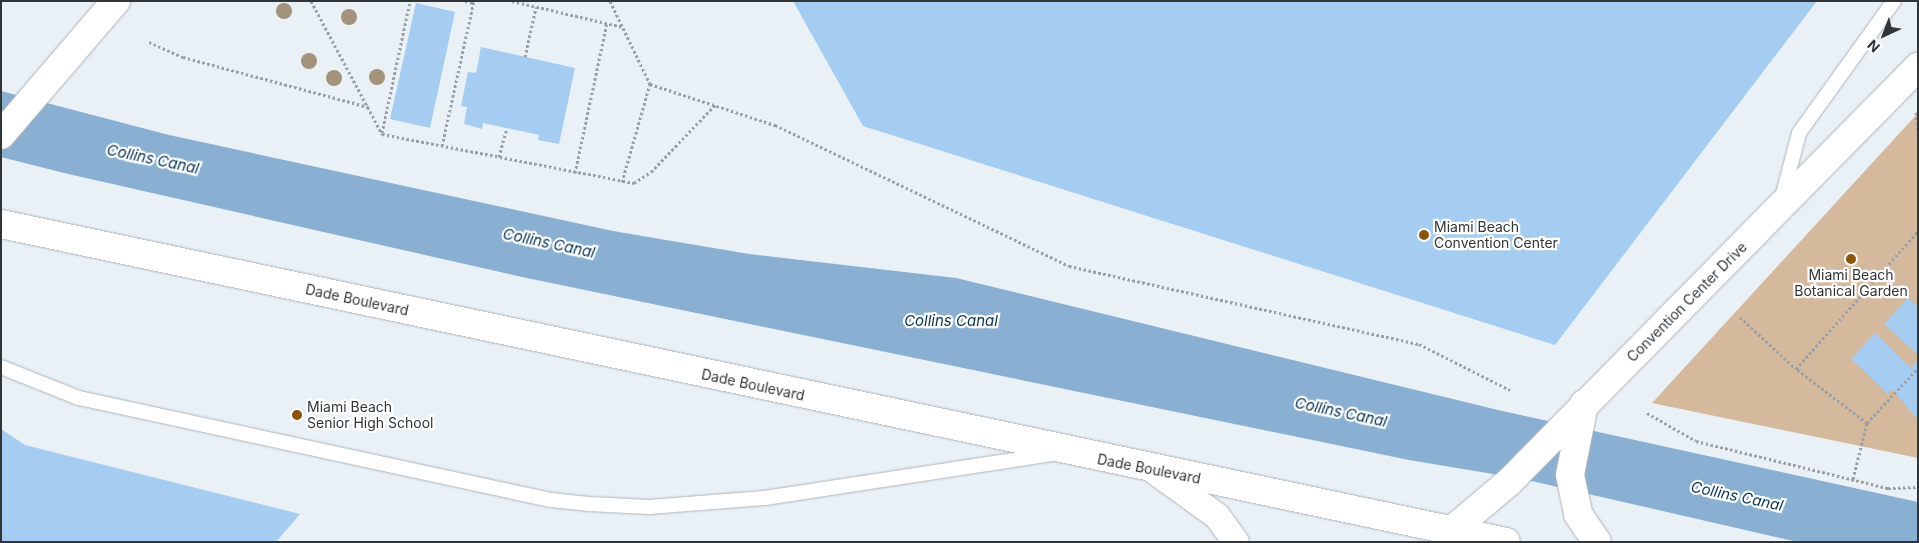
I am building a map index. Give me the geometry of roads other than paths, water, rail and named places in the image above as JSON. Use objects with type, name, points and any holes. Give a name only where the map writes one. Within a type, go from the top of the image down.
[{"type":"main road","points":[[1,134],[116,1]]},
{"type":"main road","name":"Convention Center Drive","points":[[1444,536],[1509,482],[1578,415],[1918,66]]},
{"type":"main road","name":"Dade Boulevard","points":[[1,224],[1153,470],[1444,536],[1506,542]]},
{"type":"main road","points":[[1578,415],[1570,475],[1574,502],[1597,542]]},
{"type":"street","points":[[1153,470],[1223,521],[1236,542]]},
{"type":"lane","points":[[1779,210],[1799,133],[1894,1]]},
{"type":"lane","points":[[1,367],[79,398],[543,499],[589,504],[649,508],[765,498],[1065,452]]},
{"type":"water","name":"Collins Canal","points":[[1,91],[169,135],[613,231],[749,254],[956,278],[1498,410],[1918,502],[1918,542],[1798,542],[1523,479],[1409,460],[522,277],[64,173],[1,157]]},
{"type":"place","name":"Miami Beach Convention Center","points":[[1424,235]]},
{"type":"place","name":"Miami Beach Botanical Garden","points":[[1851,259]]},
{"type":"place","name":"Miami Beach Senior High School","points":[[297,415]]}]
